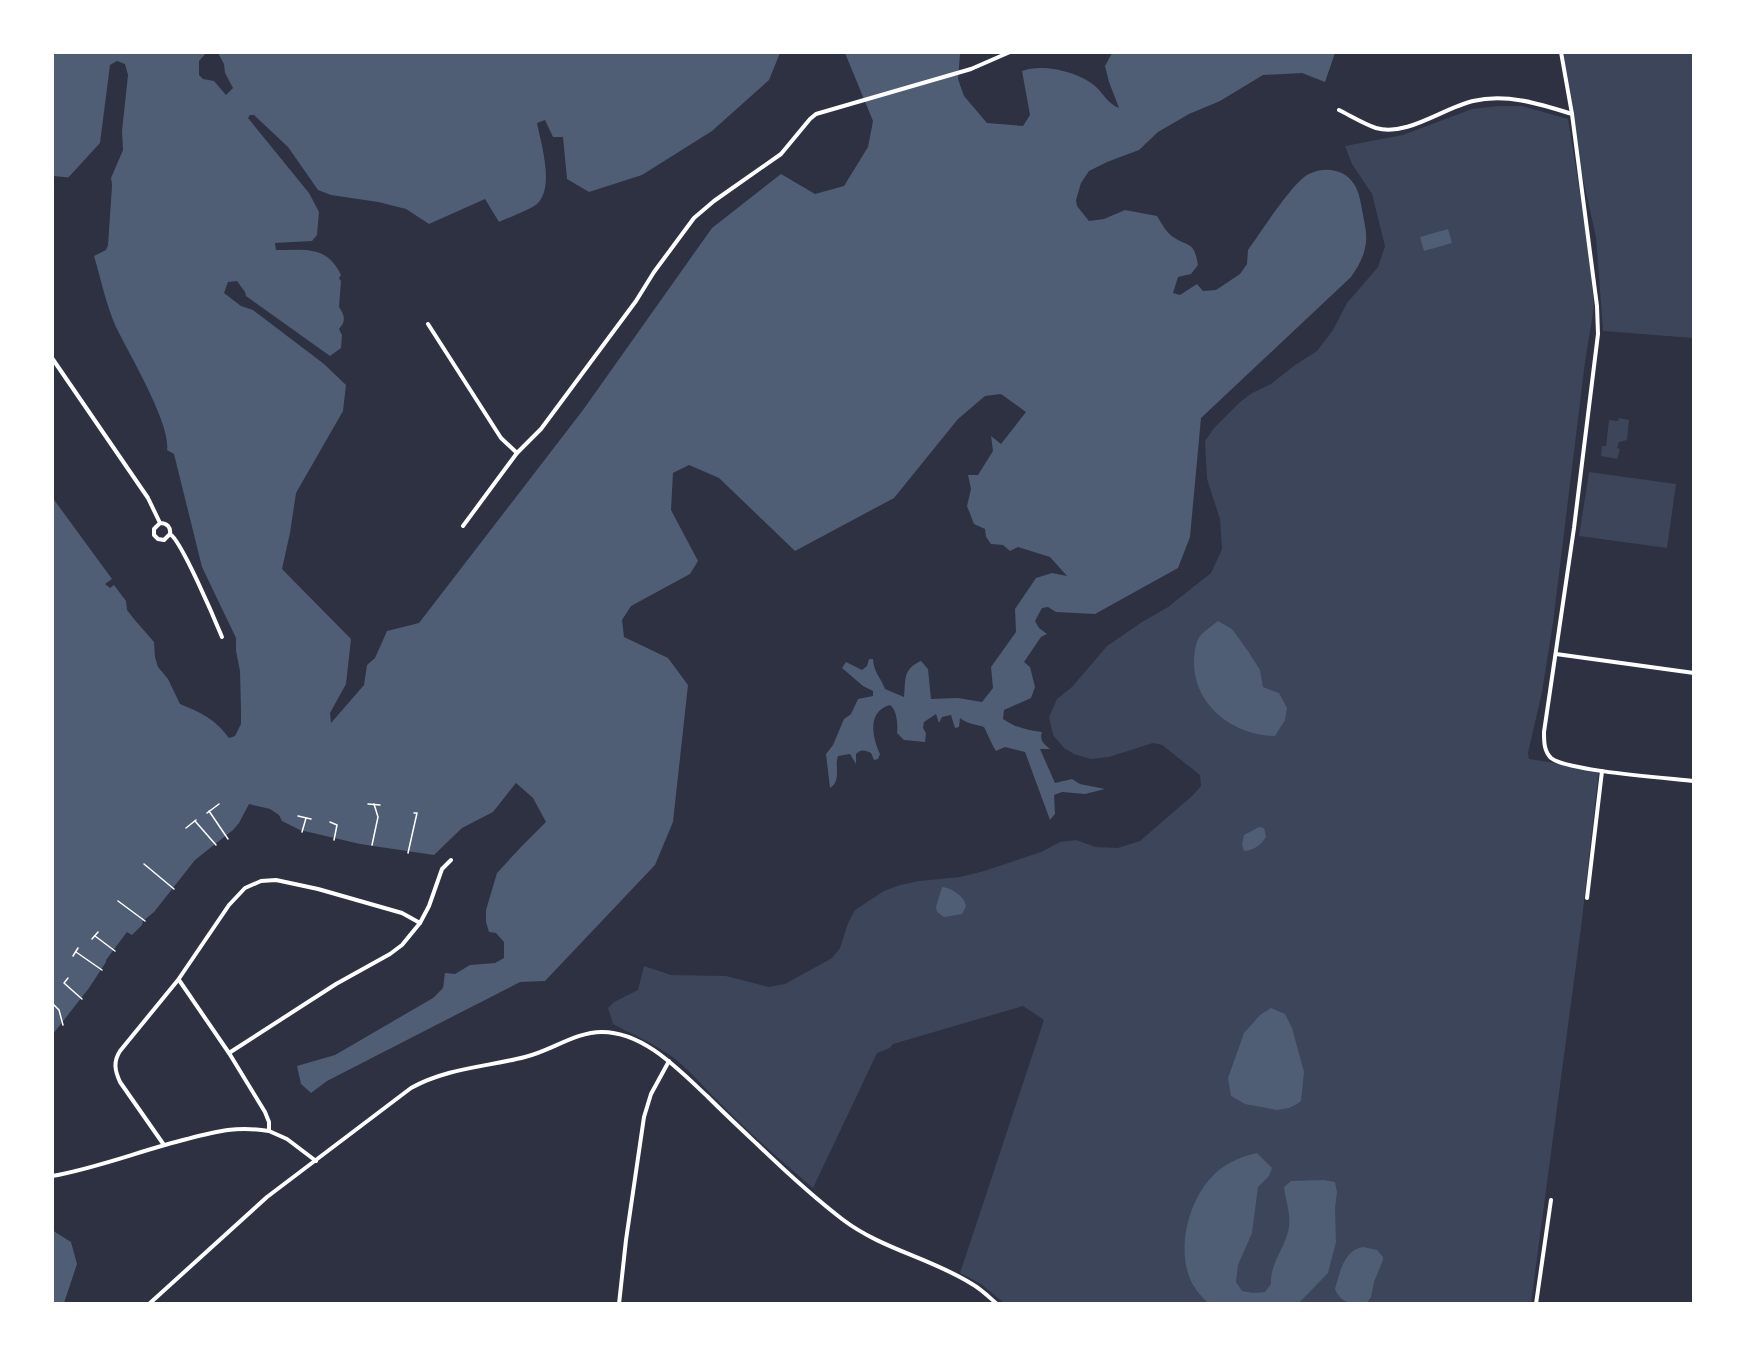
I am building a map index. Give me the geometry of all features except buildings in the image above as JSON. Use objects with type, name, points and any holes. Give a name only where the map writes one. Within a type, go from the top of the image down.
[{"type":"street","points":[[463,526],[517,453],[541,429],[694,218],[714,201],[781,154],[812,117],[971,69],[1010,52]]},
{"type":"street","points":[[1561,52],[1572,114],[1597,306],[1598,334],[1576,516],[1544,743],[1549,756],[1564,764],[1602,771],[1694,781]]},
{"type":"street","points":[[1339,110],[1376,128],[1392,131],[1473,101],[1500,98],[1529,101],[1572,114]]},
{"type":"street","points":[[428,324],[501,438],[517,453]]},
{"type":"street","points":[[52,358],[148,498],[160,523],[168,526],[170,534],[174,536],[184,553],[222,637]]},
{"type":"street","points":[[160,523],[154,529],[156,537],[164,540],[170,534]]},
{"type":"street","points":[[1556,654],[1694,673]]},
{"type":"street","points":[[1587,898],[1602,771]]},
{"type":"street","points":[[229,1053],[336,984],[402,945],[420,923],[429,906],[442,869],[451,860]]},
{"type":"street","points":[[164,1144],[120,1082],[115,1062],[120,1051],[178,980],[229,905],[245,888],[261,881],[276,880],[318,889],[402,913],[420,923]]},
{"type":"street","points":[[178,980],[229,1053],[265,1112],[269,1122],[269,1131]]},
{"type":"street","points":[[149,1304],[267,1197],[423,1081],[446,1073],[525,1057],[579,1036],[602,1032],[629,1037],[669,1061],[760,1147],[844,1220],[867,1234],[972,1284],[997,1304]]},
{"type":"street","points":[[619,1304],[644,1118],[651,1094],[669,1061]]},
{"type":"street","points":[[52,1176],[230,1128],[269,1131],[287,1139],[316,1161]]},
{"type":"street","points":[[1536,1304],[1551,1200]]},
{"type":"path","points":[[219,804],[208,812],[228,839]]},
{"type":"path","points":[[368,804],[380,805]]},
{"type":"path","points":[[372,845],[378,817],[374,804]]},
{"type":"path","points":[[408,853],[417,813],[414,813]]},
{"type":"path","points":[[298,816],[311,819]]},
{"type":"path","points":[[302,832],[306,818]]},
{"type":"path","points":[[186,828],[196,821],[216,845]]},
{"type":"path","points":[[330,822],[337,825],[334,840]]},
{"type":"path","points":[[144,864],[174,889]]},
{"type":"path","points":[[118,901],[144,921]]},
{"type":"path","points":[[92,939],[98,932]]},
{"type":"path","points":[[95,936],[115,951]]},
{"type":"path","points":[[74,956],[78,948]]},
{"type":"path","points":[[76,952],[102,970]]},
{"type":"path","points":[[68,978],[64,983],[82,999]]},
{"type":"path","points":[[52,1003],[59,1010],[63,1025]]},
{"type":"shaded area","points":[[53,53],[780,53],[769,80],[712,131],[642,175],[589,192],[567,179],[563,137],[553,137],[545,120],[537,123],[544,153],[546,176],[542,196],[534,206],[499,222],[485,199],[429,224],[406,209],[331,195],[318,190],[288,147],[254,115],[250,115],[248,118],[309,193],[319,212],[317,235],[312,241],[275,243],[276,250],[306,250],[322,254],[329,258],[341,275],[339,278],[341,281],[339,307],[344,318],[339,329],[342,335],[341,348],[330,356],[246,296],[237,281],[228,282],[224,293],[241,306],[253,310],[324,364],[346,385],[343,411],[296,493],[282,569],[351,639],[346,684],[330,713],[331,723],[364,685],[367,665],[375,658],[387,631],[419,623],[583,410],[712,228],[781,174],[815,194],[844,186],[868,147],[873,121],[845,53],[961,53],[958,79],[964,96],[987,123],[1023,126],[1030,115],[1022,71],[1030,69],[1060,70],[1080,77],[1095,86],[1119,108],[1105,66],[1112,53],[1335,53],[1325,82],[1302,73],[1263,75],[1220,101],[1189,114],[1158,132],[1139,150],[1089,171],[1081,183],[1076,200],[1077,206],[1089,221],[1104,219],[1125,210],[1157,216],[1171,235],[1193,248],[1198,265],[1191,274],[1178,277],[1173,293],[1180,295],[1197,284],[1203,291],[1216,290],[1240,274],[1247,264],[1248,250],[1294,187],[1309,174],[1321,170],[1340,172],[1354,184],[1361,203],[1366,244],[1361,260],[1351,277],[1201,418],[1190,537],[1178,568],[1095,614],[1056,612],[1048,607],[1042,608],[1035,621],[1039,628],[1047,634],[1041,637],[1024,662],[1030,667],[1035,687],[1031,698],[1004,710],[1003,719],[1012,725],[1042,732],[1042,740],[1050,749],[1040,749],[1055,783],[1072,779],[1080,784],[1105,789],[1085,794],[1062,792],[1054,795],[1055,814],[1050,820],[1025,752],[1005,747],[996,751],[984,727],[968,723],[960,718],[959,727],[955,728],[951,715],[942,717],[939,723],[936,714],[924,722],[925,742],[904,740],[897,733],[896,714],[890,705],[878,713],[873,725],[880,754],[878,759],[874,760],[871,753],[863,750],[856,754],[856,764],[850,754],[838,756],[836,781],[830,788],[826,754],[833,745],[844,719],[851,714],[858,699],[873,696],[873,691],[863,686],[842,668],[846,662],[862,670],[867,666],[869,659],[873,659],[885,689],[904,697],[908,672],[921,661],[928,669],[931,699],[958,698],[982,702],[993,688],[991,667],[1016,632],[1015,609],[1036,578],[1052,573],[1067,576],[1050,557],[1018,547],[1010,551],[1003,545],[991,544],[986,537],[985,529],[974,524],[967,506],[971,489],[968,475],[978,475],[993,451],[991,436],[1001,444],[1026,412],[1001,394],[985,396],[958,419],[894,498],[795,551],[719,478],[689,465],[673,473],[671,510],[698,561],[690,574],[631,606],[622,620],[624,637],[668,658],[688,685],[673,822],[655,865],[545,981],[520,982],[327,1081],[311,1093],[301,1084],[297,1066],[335,1055],[433,998],[443,988],[445,973],[455,974],[470,965],[495,963],[504,958],[504,942],[496,933],[489,932],[486,922],[486,910],[497,873],[546,822],[533,798],[516,783],[493,812],[462,828],[434,855],[360,844],[300,830],[282,821],[279,815],[270,809],[249,804],[233,830],[195,860],[154,912],[132,935],[127,932],[89,988],[53,1034],[52,497],[112,579],[105,584],[110,588],[114,585],[126,601],[127,610],[154,642],[158,667],[168,679],[180,704],[208,717],[229,738],[235,736],[241,724],[241,710],[236,638],[202,567],[174,454],[167,450],[163,424],[156,407],[112,319],[94,256],[106,250],[108,245],[112,186],[109,170],[119,146],[122,69],[118,67],[112,80],[107,137],[74,178],[53,176]]},
{"type":"shaded area","points":[[1562,53],[1693,53],[1693,338],[1603,331],[1596,237],[1582,174],[1577,163]]},
{"type":"shaded area","points":[[1522,106],[1568,119],[1588,243],[1594,307],[1585,362],[1553,623],[1542,692],[1528,753],[1529,759],[1599,770],[1581,928],[1531,1303],[1004,1303],[981,1284],[960,1273],[1044,1020],[1023,1006],[893,1044],[890,1048],[877,1053],[813,1188],[728,1112],[677,1060],[656,1046],[613,1024],[608,1008],[614,1002],[638,990],[644,966],[671,975],[726,976],[769,987],[785,984],[832,958],[840,948],[855,910],[884,891],[919,881],[960,877],[984,871],[1041,852],[1060,842],[1076,840],[1096,847],[1118,848],[1140,841],[1192,796],[1201,786],[1200,775],[1162,745],[1153,743],[1109,757],[1090,759],[1064,748],[1053,735],[1049,717],[1057,699],[1072,687],[1107,646],[1168,607],[1211,573],[1222,549],[1220,519],[1207,479],[1205,441],[1214,428],[1240,402],[1271,384],[1317,351],[1333,330],[1347,303],[1378,267],[1385,246],[1372,194],[1352,164],[1345,146],[1403,135],[1472,109]]},
{"type":"shaded area","points":[[1448,229],[1452,243],[1424,251],[1420,237]]},
{"type":"shaded area","points":[[1619,418],[1629,420],[1627,440],[1619,442],[1617,448],[1620,449],[1617,459],[1601,456],[1602,446],[1606,446],[1609,420],[1618,421]]},
{"type":"shaded area","points":[[1589,472],[1676,484],[1667,548],[1579,536]]},
{"type":"shaded area","points":[[1218,621],[1232,629],[1260,670],[1263,687],[1279,693],[1287,708],[1285,720],[1275,736],[1245,731],[1232,724],[1209,705],[1201,693],[1194,663],[1196,646],[1200,636]]},
{"type":"shaded area","points":[[1259,827],[1264,828],[1266,837],[1257,847],[1244,851],[1242,845],[1244,835]]},
{"type":"shaded area","points":[[942,887],[953,891],[963,899],[966,906],[962,914],[944,917],[937,912],[936,907]]},
{"type":"shaded area","points":[[1271,1008],[1285,1014],[1292,1028],[1304,1072],[1301,1101],[1289,1108],[1277,1110],[1245,1104],[1231,1096],[1228,1078],[1244,1033],[1260,1015]]},
{"type":"shaded area","points":[[1257,1153],[1272,1168],[1269,1176],[1258,1187],[1252,1233],[1238,1265],[1236,1282],[1242,1291],[1253,1293],[1265,1292],[1271,1284],[1274,1265],[1289,1229],[1284,1187],[1291,1181],[1335,1182],[1337,1192],[1336,1242],[1328,1273],[1299,1303],[1208,1303],[1193,1285],[1187,1271],[1185,1240],[1193,1208],[1208,1180],[1219,1170],[1237,1159]]},
{"type":"shaded area","points":[[52,1230],[71,1242],[77,1264],[64,1303],[53,1303]]},
{"type":"shaded area","points":[[1363,1247],[1377,1250],[1383,1260],[1367,1303],[1348,1302],[1340,1298],[1335,1289],[1347,1257],[1351,1252]]},
{"type":"pier","points":[[206,53],[218,53],[224,64],[225,73],[233,88],[226,95],[214,81],[203,79],[199,75],[199,61]]},
{"type":"pier","points":[[117,61],[125,64],[128,75],[122,131],[123,150],[111,178],[112,186],[108,181],[106,170],[116,145],[116,96],[119,72],[115,80],[110,138],[77,180],[66,180],[100,143],[110,65]]}]
